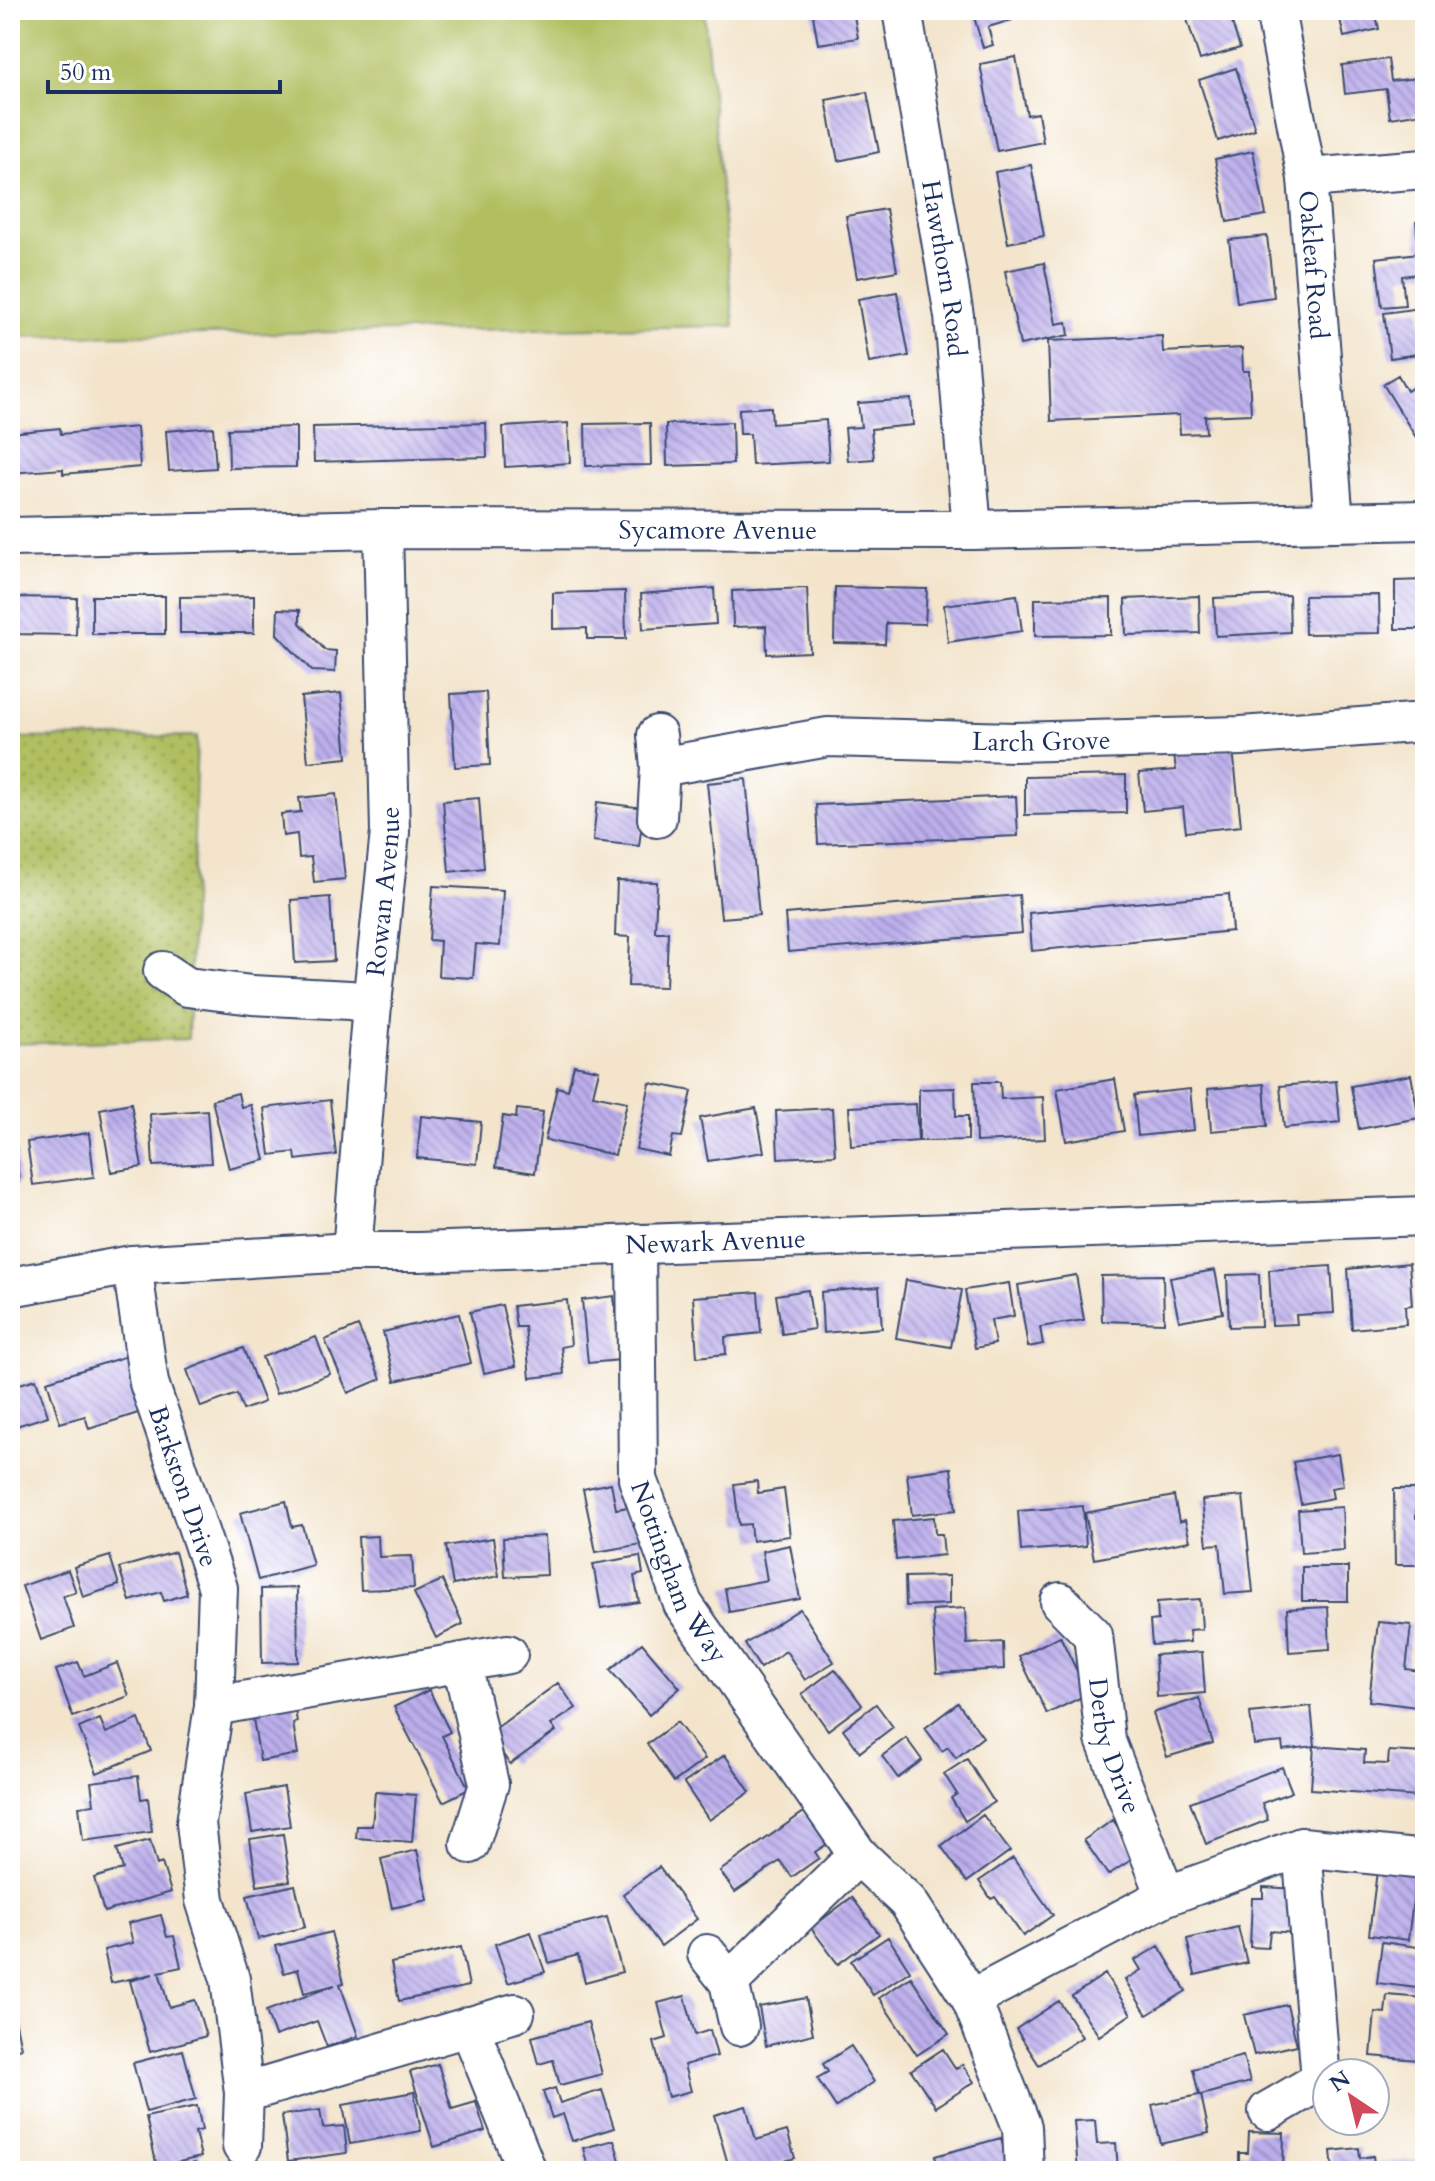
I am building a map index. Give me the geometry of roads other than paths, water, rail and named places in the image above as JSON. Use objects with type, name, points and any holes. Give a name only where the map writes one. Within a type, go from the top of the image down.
[{"type":"street","name":"Hawthorn Road","points":[[902,10],[954,316],[972,530]]},
{"type":"street","name":"Oakleaf Road","points":[[1275,10],[1307,178],[1334,522]]},
{"type":"street","points":[[1307,178],[1425,169]]},
{"type":"street","name":"Sycamore Avenue","points":[[10,537],[383,529],[972,530],[1425,520]]},
{"type":"street","name":"Rowan Avenue","points":[[352,1252],[372,1004],[390,832],[383,529]]},
{"type":"street","name":"Larch Grove","points":[[657,818],[659,751],[828,737],[1014,742],[1241,736],[1425,722]]},
{"type":"street","points":[[163,971],[187,987],[372,1004]]},
{"type":"street","name":"Newark Avenue","points":[[10,1287],[132,1265],[352,1252],[1425,1216]]},
{"type":"street","name":"Nottingham Way","points":[[636,1243],[638,1479],[683,1604],[858,1855],[908,1902],[971,1999],[1022,2127],[1024,2171]]},
{"type":"street","name":"Barkston Drive","points":[[132,1265],[149,1383],[218,1588],[214,1706],[196,1823],[205,1900],[230,1979],[244,2093],[242,2146]]},
{"type":"street","name":"Derby Drive","points":[[1060,1602],[1093,1635],[1105,1739],[1166,1896]]},
{"type":"street","points":[[214,1706],[508,1654]]},
{"type":"street","points":[[462,1663],[489,1784],[470,1844]]},
{"type":"street","points":[[1302,1847],[1322,2057]]},
{"type":"street","points":[[971,1999],[1166,1896],[1302,1847],[1425,1860]]},
{"type":"street","points":[[739,2026],[718,1968],[858,1855]]},
{"type":"street","points":[[244,2093],[515,2013]]},
{"type":"street","points":[[469,2026],[525,2166]]},
{"type":"street","points":[[1268,2111],[1311,2089]]}]
